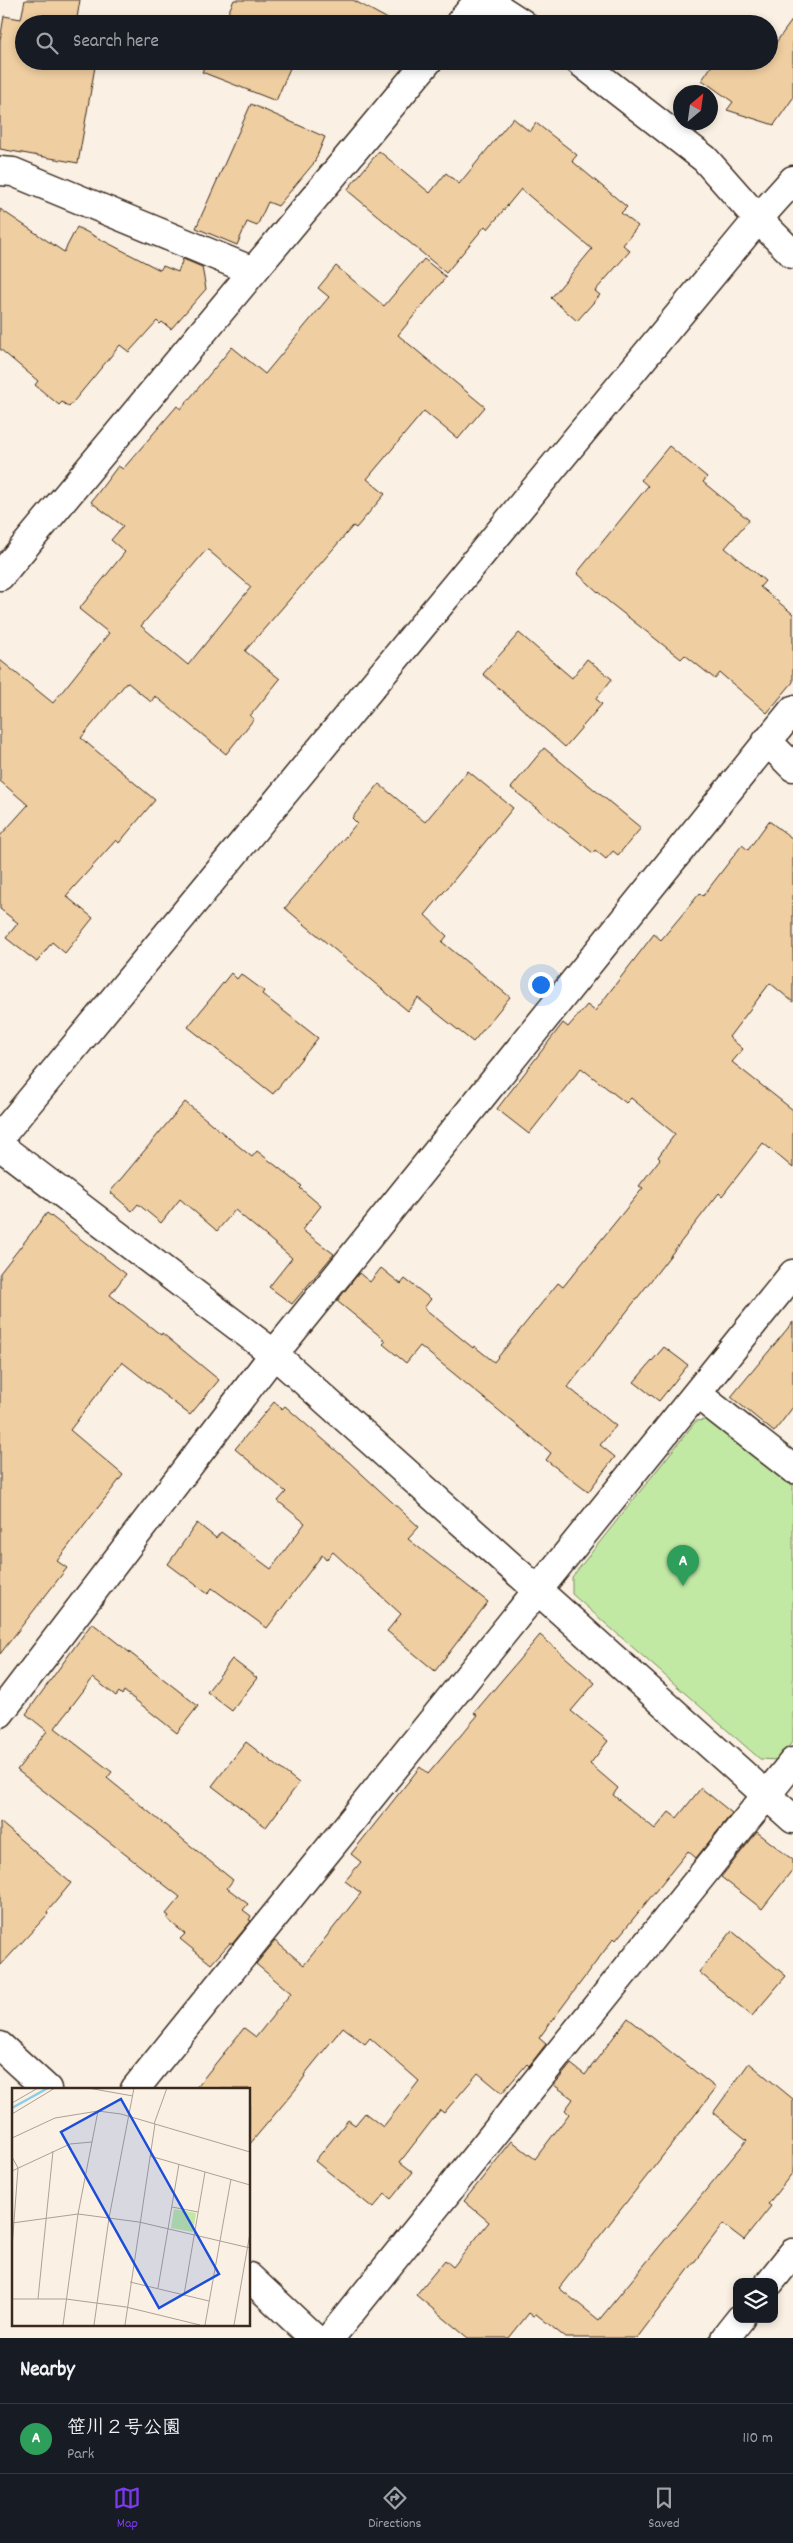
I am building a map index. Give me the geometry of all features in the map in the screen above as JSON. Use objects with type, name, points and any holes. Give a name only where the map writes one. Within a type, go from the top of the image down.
[{"type":"street","points":[[466,15],[479,0]]},
{"type":"street","points":[[486,0],[509,15]]},
{"type":"street","points":[[0,576],[421,70]]},
{"type":"street","points":[[591,70],[705,159],[758,219],[793,254]]},
{"type":"street","points":[[0,171],[13,172],[253,272]]},
{"type":"street","points":[[0,1137],[758,219],[793,180]]},
{"type":"street","points":[[0,1712],[274,1354],[793,710]]},
{"type":"street","points":[[767,742],[793,768]]},
{"type":"street","points":[[0,1146],[274,1354],[793,1820]]},
{"type":"street","points":[[136,2088],[793,1274]]},
{"type":"street","points":[[697,1394],[793,1470]]},
{"type":"street","points":[[330,2338],[793,1762]]},
{"type":"street","points":[[0,2046],[46,2088]]},
{"type":"street","points":[[773,2278],[793,2253]]},
{"type":"street","points":[[250,2278],[314,2338]]},
{"type":"street","points":[[725,2338],[737,2323]]},
{"type":"green space","points":[[713,1419],[793,1484],[793,1741],[778,1760],[760,1759],[572,1594],[572,1577],[696,1421]]},
{"type":"building","points":[[25,0],[80,0],[78,15],[22,15]]},
{"type":"building","points":[[234,0],[353,0],[380,15],[227,15]]},
{"type":"building","points":[[4,16],[15,18],[15,70],[94,70],[78,163],[0,149],[0,40]]},
{"type":"building","points":[[793,19],[793,98],[774,125],[727,110],[733,102],[718,91],[718,85],[709,85],[702,80],[709,70],[778,70],[778,40]]},
{"type":"building","points":[[203,70],[289,70],[276,101],[202,72]]},
{"type":"building","points":[[251,104],[325,137],[314,163],[278,206],[268,202],[257,226],[247,222],[237,245],[196,228]]},
{"type":"building","points":[[513,118],[530,132],[536,123],[577,155],[572,161],[627,207],[621,213],[638,226],[623,245],[630,251],[595,291],[600,295],[577,321],[551,298],[592,249],[521,189],[488,229],[485,226],[446,273],[347,190],[379,151],[430,193],[446,173],[459,184]]},
{"type":"building","points":[[0,209],[64,252],[77,227],[160,270],[163,266],[178,272],[183,259],[202,267],[206,289],[171,329],[162,322],[160,324],[157,321],[129,352],[120,345],[69,407],[62,402],[59,405],[35,385],[38,381],[0,349]]},
{"type":"building","points":[[424,259],[446,277],[398,335],[485,407],[458,439],[424,411],[367,479],[385,494],[356,528],[353,526],[245,651],[280,679],[250,716],[254,719],[226,754],[155,696],[151,702],[127,682],[81,738],[155,800],[119,843],[116,840],[66,896],[93,918],[65,953],[52,942],[37,962],[6,938],[18,923],[0,909],[0,836],[28,805],[0,781],[0,660],[53,703],[109,633],[79,609],[125,552],[111,540],[123,526],[91,502],[118,466],[123,469],[177,406],[181,409],[232,347],[265,374],[329,297],[318,288],[336,266],[384,306]],"holes":[[[207,549],[251,587],[188,665],[141,626]]]},
{"type":"building","points":[[669,446],[707,477],[703,482],[749,520],[725,548],[765,581],[760,587],[793,614],[793,682],[767,713],[720,673],[715,679],[685,655],[681,659],[609,602],[577,573],[648,486],[641,480]]},
{"type":"building","points":[[519,633],[572,678],[587,659],[612,679],[596,699],[602,704],[565,747],[483,674]]},
{"type":"building","points":[[544,748],[641,828],[618,855],[613,851],[606,859],[595,850],[593,853],[511,788]]},
{"type":"building","points":[[468,771],[513,808],[425,915],[447,936],[442,942],[510,997],[473,1042],[418,998],[408,1011],[285,908],[357,823],[352,818],[379,784],[425,822]]},
{"type":"building","points":[[769,821],[793,839],[793,1002],[770,983],[729,1037],[743,1049],[732,1062],[793,1110],[793,1168],[763,1143],[722,1196],[719,1193],[568,1387],[616,1426],[600,1445],[615,1457],[588,1492],[546,1460],[551,1453],[420,1346],[406,1363],[383,1344],[386,1341],[337,1301],[359,1273],[370,1282],[381,1268],[401,1284],[405,1279],[431,1299],[424,1308],[473,1348],[474,1346],[494,1362],[558,1283],[563,1287],[643,1188],[639,1186],[660,1159],[658,1157],[675,1134],[631,1098],[626,1103],[581,1068],[529,1134],[497,1109],[563,1023],[568,1027],[587,1005],[595,1011],[654,934],[661,940],[700,893],[703,896],[742,845],[748,850]]},
{"type":"building","points":[[231,973],[237,979],[241,974],[264,991],[262,994],[318,1038],[273,1094],[188,1027]]},
{"type":"building","points":[[185,1102],[252,1157],[257,1151],[302,1186],[300,1188],[321,1206],[302,1230],[334,1254],[292,1304],[269,1287],[292,1258],[235,1210],[217,1231],[180,1199],[161,1223],[138,1204],[132,1211],[110,1192]]},
{"type":"building","points":[[47,1213],[126,1274],[110,1295],[161,1335],[162,1333],[219,1380],[190,1415],[122,1362],[70,1430],[123,1475],[57,1561],[67,1568],[0,1654],[0,1273]]},
{"type":"building","points":[[793,1322],[793,1407],[774,1432],[731,1397]]},
{"type":"building","points":[[664,1347],[688,1365],[659,1401],[634,1382]]},
{"type":"building","points":[[274,1402],[282,1409],[285,1406],[419,1527],[408,1539],[488,1602],[435,1671],[387,1631],[401,1614],[333,1552],[326,1560],[322,1555],[267,1628],[212,1588],[208,1594],[168,1564],[197,1523],[216,1538],[221,1532],[271,1569],[305,1523],[278,1501],[286,1492],[235,1449]]},
{"type":"building","points":[[92,1623],[198,1706],[177,1733],[124,1691],[122,1695],[119,1692],[116,1696],[93,1678],[55,1728],[112,1772],[107,1778],[233,1880],[227,1888],[248,1904],[243,1910],[251,1916],[249,1920],[251,1921],[232,1944],[230,1943],[211,1964],[180,1939],[185,1934],[167,1919],[169,1916],[166,1914],[180,1897],[17,1770],[47,1731],[26,1714]]},
{"type":"building","points":[[540,1635],[595,1683],[571,1711],[608,1741],[590,1764],[618,1788],[613,1795],[655,1829],[669,1812],[677,1818],[701,1788],[732,1813],[696,1858],[688,1851],[616,1940],[614,1938],[539,2038],[546,2044],[529,2066],[527,2064],[502,2093],[478,2073],[444,2113],[440,2110],[400,2162],[413,2172],[391,2199],[385,2194],[373,2208],[315,2161],[348,2120],[355,2125],[365,2113],[383,2127],[419,2081],[370,2038],[365,2044],[343,2027],[304,2075],[296,2089],[250,2144],[250,2088],[196,2088],[244,2028],[256,2037],[291,1993],[256,1964],[275,1941],[304,1965],[361,1893],[345,1881],[361,1862],[351,1854],[420,1767],[428,1774],[478,1715],[474,1713]]},
{"type":"building","points":[[232,1659],[257,1678],[232,1711],[207,1692]]},
{"type":"building","points":[[246,1742],[299,1783],[266,1827],[212,1786]]},
{"type":"building","points":[[0,1822],[71,1883],[47,1912],[48,1914],[0,1966]]},
{"type":"building","points":[[757,1832],[793,1860],[793,1869],[762,1909],[721,1877]]},
{"type":"building","points":[[732,1931],[786,1976],[752,2016],[699,1972]]},
{"type":"building","points":[[628,2018],[716,2088],[559,2288],[599,2320],[747,2140],[713,2113],[749,2063],[793,2099],[793,2172],[768,2204],[771,2206],[744,2240],[723,2224],[637,2338],[566,2338],[536,2314],[533,2316],[529,2313],[509,2338],[468,2338],[416,2295],[445,2260],[453,2267],[489,2222],[464,2201],[512,2141],[535,2159],[569,2114],[565,2110],[573,2099],[554,2085],[571,2064],[585,2075]]},
{"type":"place","name":"笹川２号公園","points":[[683,1586]]}]
